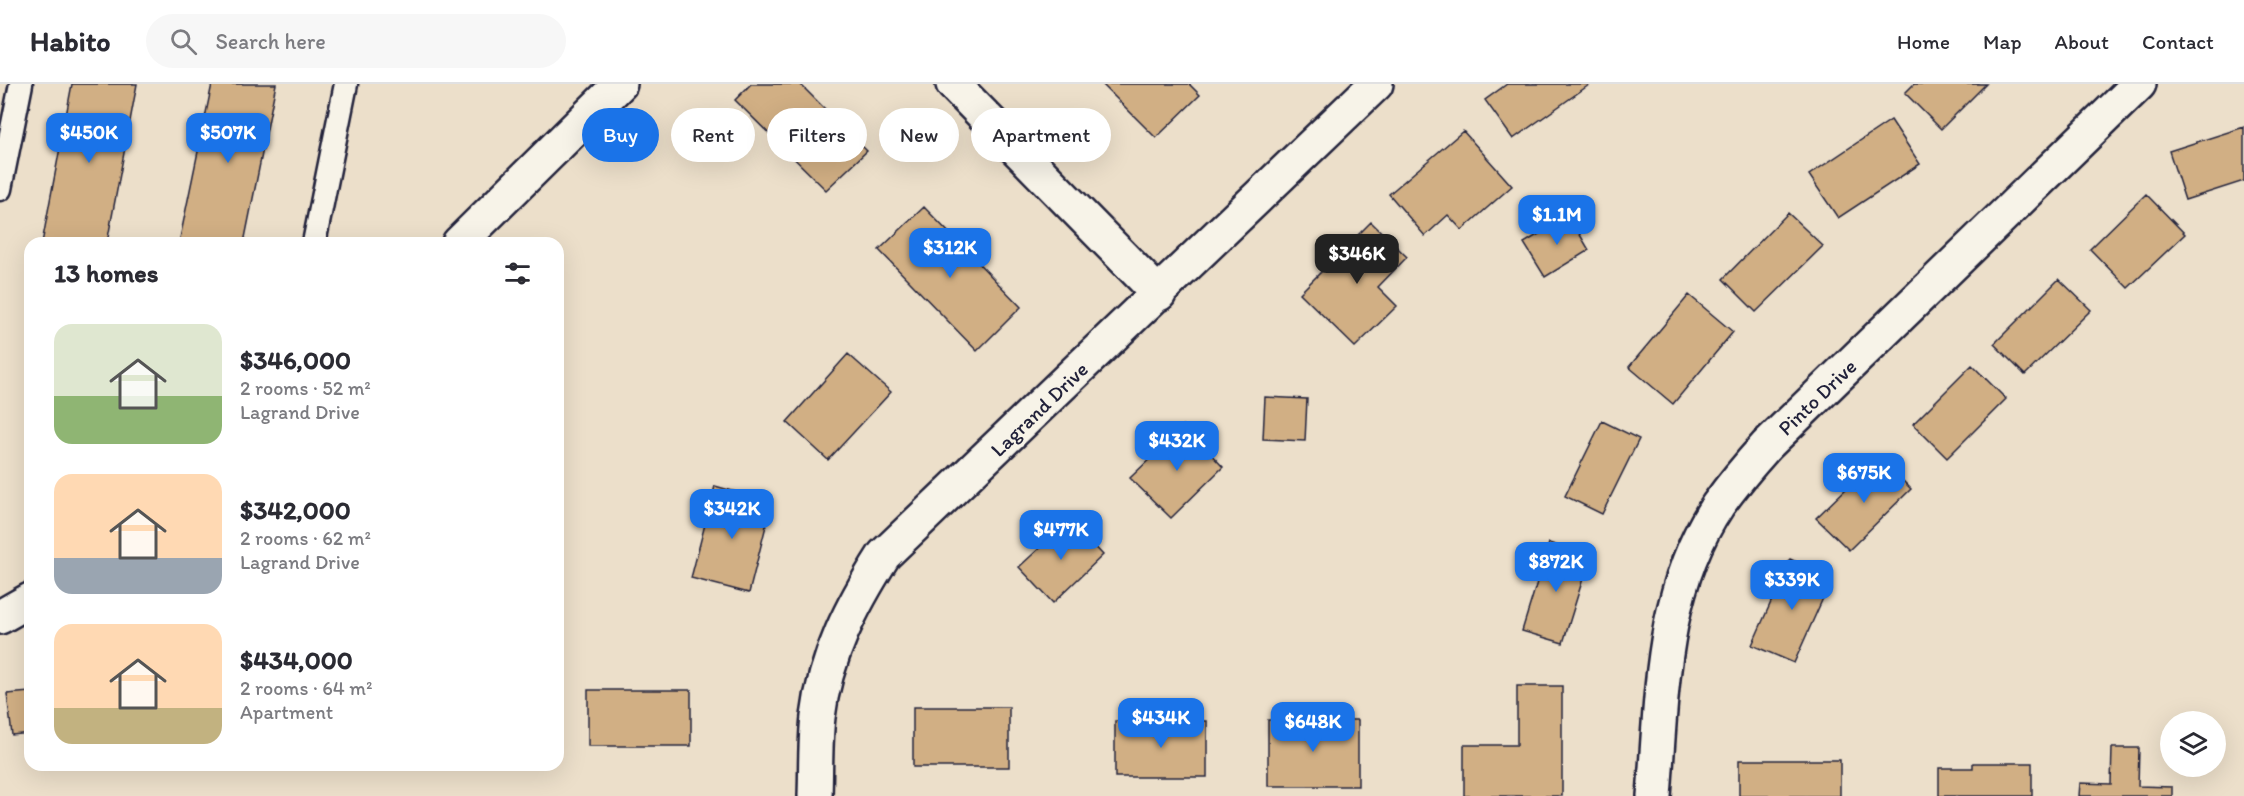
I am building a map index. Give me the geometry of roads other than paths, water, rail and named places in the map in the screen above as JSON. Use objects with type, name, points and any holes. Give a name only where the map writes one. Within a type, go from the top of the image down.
[{"type":"street","points":[[465,237],[620,84]]},
{"type":"street","points":[[952,84],[1159,294]]},
{"type":"street","name":"Lagrand Drive","points":[[815,796],[818,717],[827,673],[841,631],[860,592],[884,555],[1376,84]]},
{"type":"street","name":"Pinto Drive","points":[[1654,796],[1665,657],[1671,617],[1682,579],[1698,541],[1717,507],[1740,474],[1767,446],[2139,84]]},
{"type":"street","points":[[0,616],[24,603]]},
{"type":"lane","points":[[0,189],[21,84]]},
{"type":"lane","points":[[315,237],[346,84]]}]
